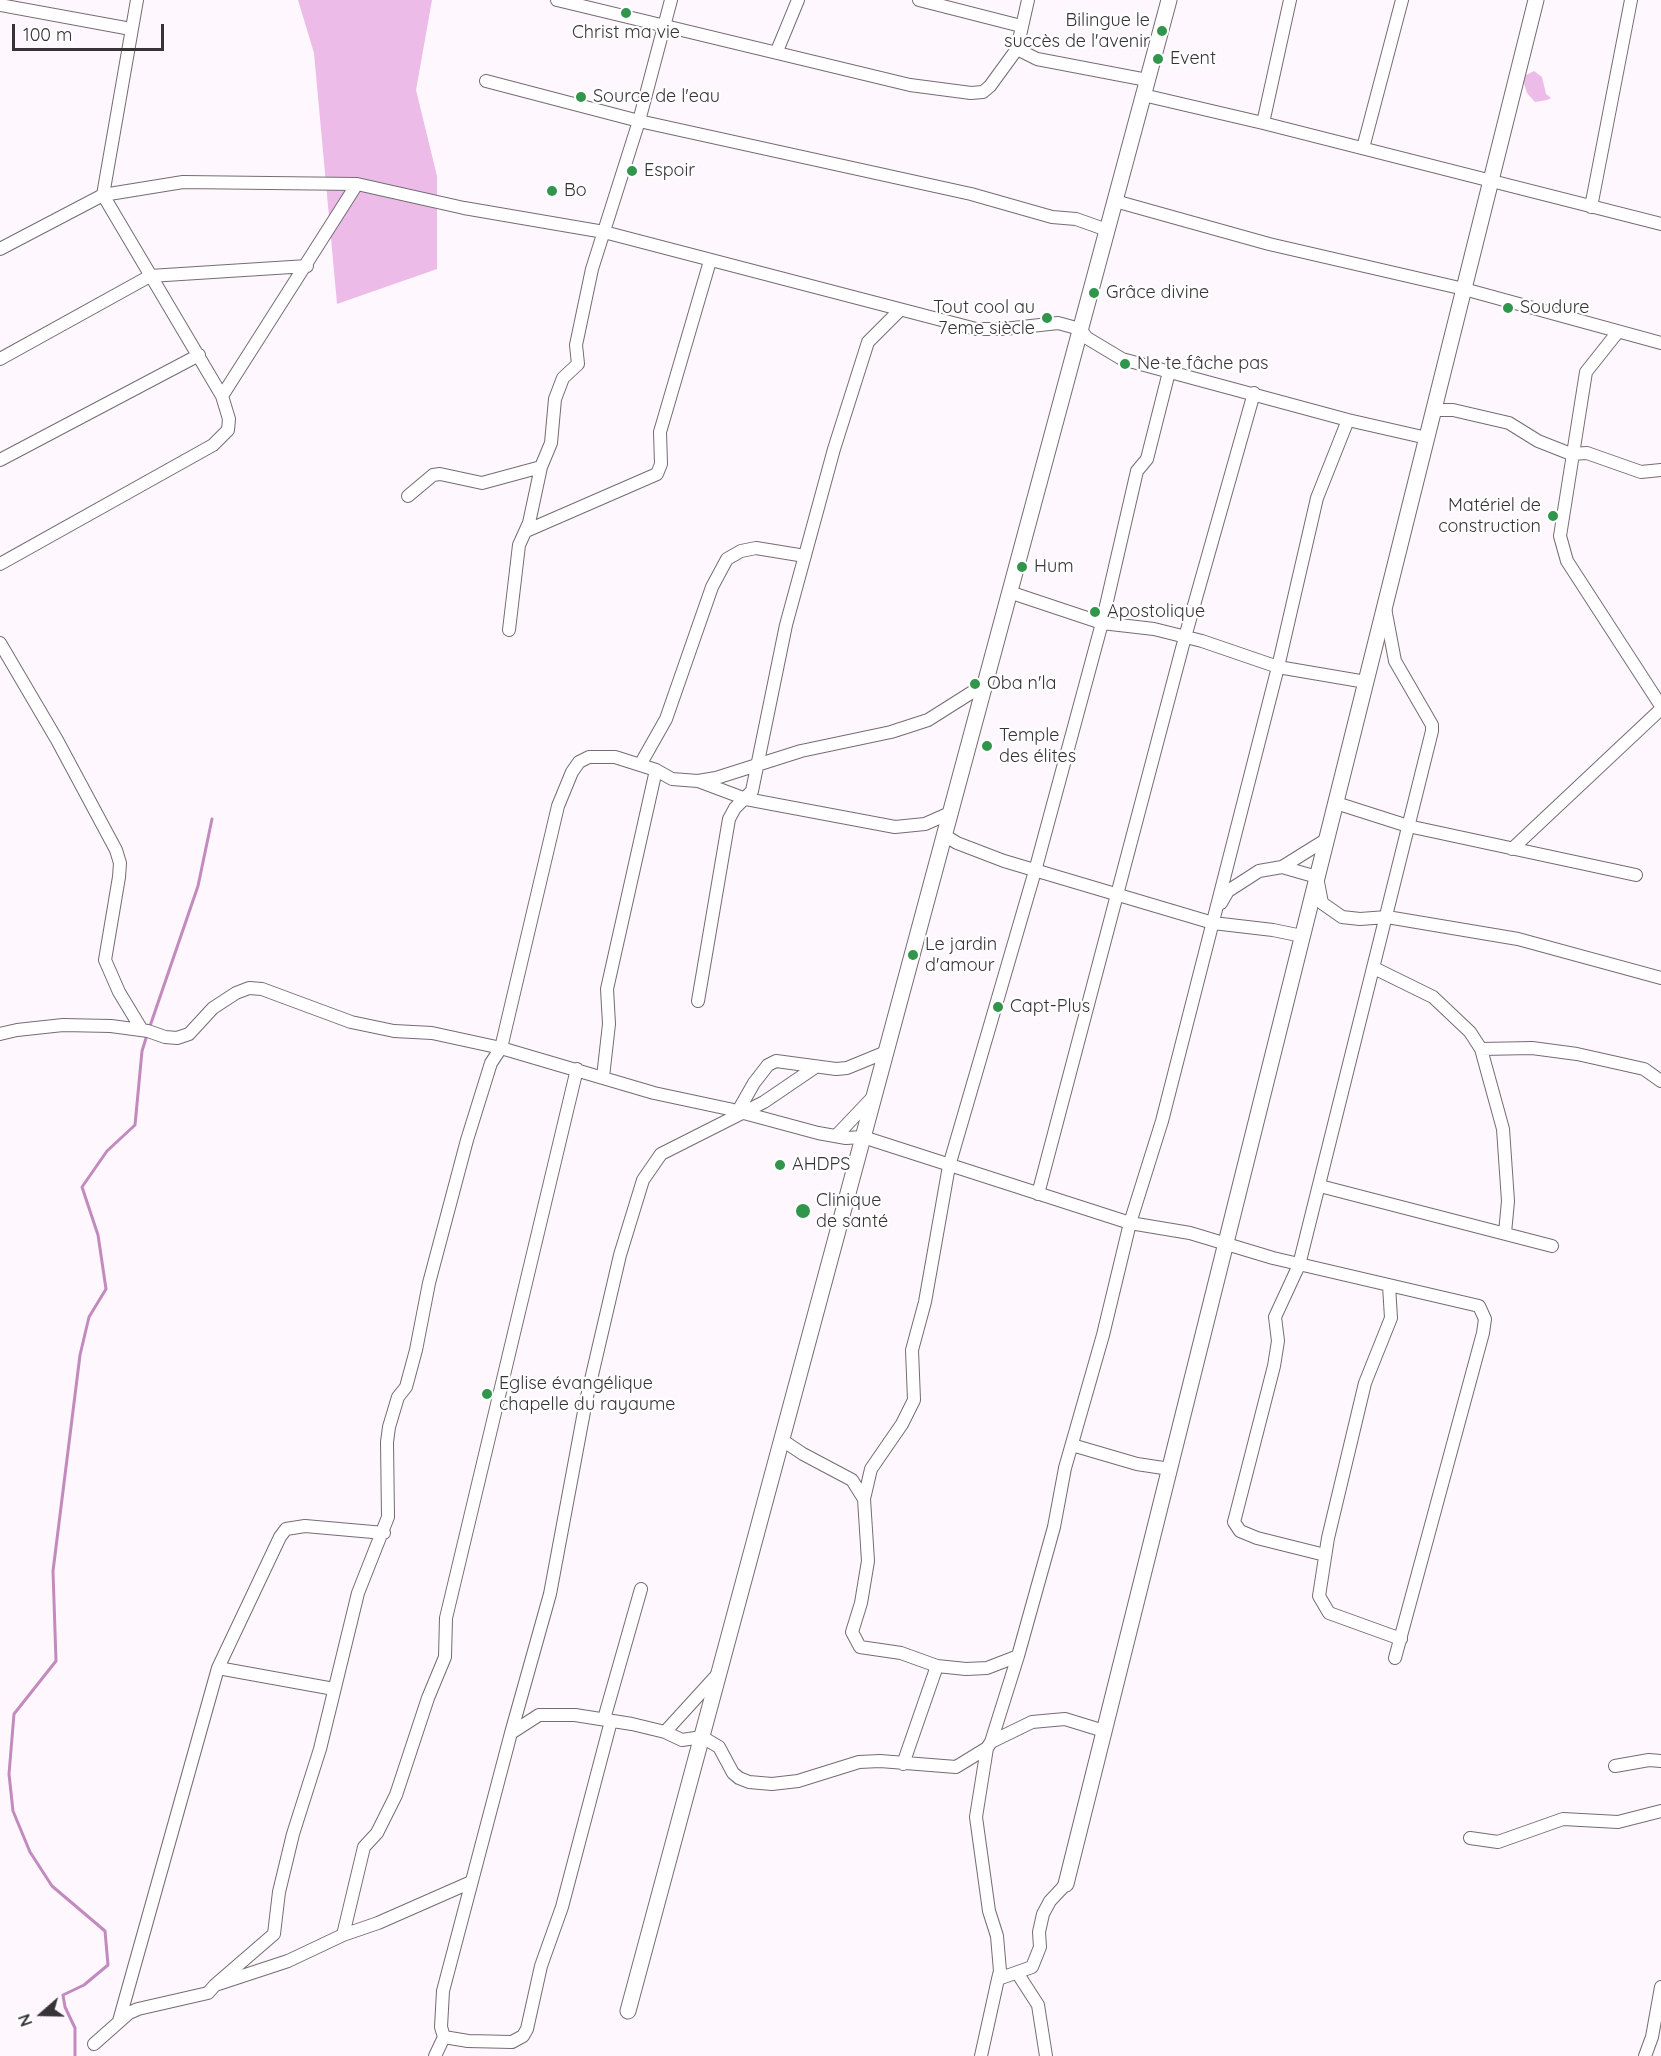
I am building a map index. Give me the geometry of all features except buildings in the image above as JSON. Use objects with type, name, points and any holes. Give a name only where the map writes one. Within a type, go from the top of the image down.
[{"type":"street","points":[[0,564],[213,445],[228,430],[229,419],[222,396],[103,195],[137,0]]},
{"type":"street","points":[[556,0],[663,27],[777,51],[910,85],[971,93],[983,92],[990,86],[1017,49],[1028,0]]},
{"type":"street","points":[[509,630],[519,545],[526,531],[541,468],[553,434],[555,399],[559,384],[578,364],[576,345],[592,269],[639,121],[671,0]]},
{"type":"street","points":[[777,51],[798,0]]},
{"type":"street","points":[[919,0],[1021,26]]},
{"type":"street","points":[[628,2011],[1169,0]]},
{"type":"street","points":[[1263,123],[1290,0]]},
{"type":"street","points":[[1364,148],[1402,0]]},
{"type":"street","points":[[998,1979],[1018,1974],[1032,1967],[1036,1959],[1043,1914],[1050,1901],[1066,1884],[1536,0]]},
{"type":"street","points":[[1591,207],[1631,0]]},
{"type":"street","points":[[0,5],[131,30]]},
{"type":"street","points":[[1017,49],[1037,59],[1145,87],[1263,123],[1661,224]]},
{"type":"street","points":[[486,81],[639,121],[970,194],[1052,217],[1076,219],[1107,230]]},
{"type":"street","points":[[0,249],[103,195],[183,182],[357,184],[464,208],[604,232],[976,329],[1004,329],[1045,322],[1080,329],[1087,338],[1122,358],[1348,420],[1427,438]]},
{"type":"street","points":[[222,396],[307,266],[357,184]]},
{"type":"street","points":[[1114,201],[1269,244],[1464,289],[1617,333],[1661,343]]},
{"type":"street","points":[[526,531],[657,474],[661,464],[660,432],[710,261]]},
{"type":"street","points":[[0,359],[150,276],[307,266]]},
{"type":"street","points":[[698,1001],[729,819],[735,808],[752,791],[786,625],[834,450],[868,342],[900,310]]},
{"type":"street","points":[[1512,849],[1661,708],[1567,561],[1560,536],[1571,454],[1586,372],[1617,333]]},
{"type":"street","points":[[0,460],[199,355]]},
{"type":"street","points":[[1018,1656],[978,1669],[937,1666],[902,1653],[860,1647],[853,1638],[854,1620],[861,1603],[868,1561],[864,1499],[871,1469],[902,1424],[914,1400],[912,1350],[925,1302],[949,1166],[1035,871],[1102,623],[1137,471],[1147,459],[1169,372]]},
{"type":"street","points":[[1235,389],[1247,415]]},
{"type":"street","points":[[1038,1194],[1185,637],[1254,393]]},
{"type":"street","points":[[1434,410],[1453,410],[1509,423],[1538,441],[1571,454],[1587,453],[1641,472],[1661,470]]},
{"type":"street","points":[[981,2056],[1000,1971],[997,1936],[989,1911],[976,1817],[989,1745],[1018,1656],[1054,1527],[1072,1445],[1103,1335],[1130,1223],[1162,1121],[1278,667],[1317,498],[1348,420]]},
{"type":"street","points":[[408,496],[440,474],[482,483],[541,468]]},
{"type":"street","points":[[640,765],[666,719],[712,587],[727,559],[741,551],[756,548],[804,556]]},
{"type":"street","points":[[1010,592],[1102,623],[1154,629],[1278,667],[1366,682]]},
{"type":"street","points":[[1325,1555],[1240,1532],[1234,1522],[1274,1366],[1278,1341],[1275,1317],[1299,1264],[1432,731],[1432,725],[1395,661],[1385,606]]},
{"type":"street","points":[[0,643],[57,740],[116,850],[120,863],[119,877],[105,960],[119,992],[142,1030]]},
{"type":"street","points":[[1375,645],[1395,661]]},
{"type":"street","points":[[94,2044],[119,2021],[138,2009],[208,1993],[274,1935],[279,1892],[292,1834],[320,1749],[334,1689],[344,1659],[358,1593],[372,1552],[384,1533],[390,1504],[387,1442],[389,1427],[398,1397],[406,1387],[429,1283],[467,1140],[491,1063],[501,1048],[558,806],[572,772],[579,762],[589,756],[615,757],[672,779],[698,781],[717,778],[801,751],[891,732],[928,720],[985,684]]},
{"type":"street","points":[[603,1077],[609,1024],[607,989],[656,771]]},
{"type":"street","points":[[698,781],[746,799],[894,827],[925,824],[950,813]]},
{"type":"street","points":[[1336,803],[1408,826],[1636,875]]},
{"type":"street","points":[[944,835],[972,850],[1118,895],[1302,936]]},
{"type":"street","points":[[1214,917],[1228,891],[1259,871],[1282,867],[1327,839]]},
{"type":"street","points":[[1282,867],[1317,877]]},
{"type":"street","points":[[1317,877],[1322,903],[1335,914],[1360,919],[1387,916],[1518,939],[1661,978]]},
{"type":"street","points":[[1374,968],[1433,997],[1470,1032],[1481,1049],[1503,1129],[1508,1202],[1504,1233]]},
{"type":"street","points":[[0,1034],[63,1025],[111,1026],[177,1038],[189,1034],[213,1008],[249,988],[287,996],[351,1022],[394,1031],[432,1033],[501,1048],[654,1093],[836,1136],[863,1137],[1130,1223],[1191,1233],[1299,1264],[1479,1306],[1485,1319],[1395,1658]]},
{"type":"street","points":[[1481,1049],[1532,1048],[1577,1054],[1644,1068],[1661,1081]]},
{"type":"street","points":[[741,1112],[768,1065],[776,1061],[788,1061],[814,1068],[847,1068],[886,1052]]},
{"type":"street","points":[[435,2056],[444,2037],[441,2027],[443,1991],[464,1914],[469,1883],[550,1594],[586,1401],[620,1255],[643,1180],[661,1154],[764,1102],[814,1068]]},
{"type":"street","points":[[344,1935],[364,1848],[377,1833],[396,1795],[428,1698],[445,1657],[446,1618],[576,1069]]},
{"type":"street","points":[[836,1136],[874,1095]]},
{"type":"street","points":[[1320,1185],[1552,1246]]},
{"type":"street","points":[[1389,1286],[1391,1318],[1365,1383],[1325,1555],[1319,1596],[1329,1613],[1401,1639]]},
{"type":"street","points":[[782,1440],[852,1480],[864,1499]]},
{"type":"street","points":[[1072,1445],[1137,1464],[1170,1469]]},
{"type":"street","points":[[119,2021],[218,1668],[244,1608],[280,1537],[286,1529],[305,1526],[384,1533]]},
{"type":"street","points":[[444,2037],[468,2041],[512,2042],[523,2036],[527,2029],[541,1966],[562,1907],[641,1589]]},
{"type":"street","points":[[903,1764],[937,1666]]},
{"type":"street","points":[[218,1668],[334,1689]]},
{"type":"street","points":[[665,1732],[720,1672]]},
{"type":"street","points":[[511,1733],[539,1715],[607,1720],[665,1732],[682,1740],[702,1737],[719,1747],[733,1773],[749,1782],[790,1783],[859,1762],[880,1761],[956,1767],[989,1745],[1032,1722],[1065,1719],[1104,1731]]},
{"type":"street","points":[[1615,1766],[1649,1760],[1661,1761]]},
{"type":"street","points":[[1470,1838],[1498,1842],[1563,1819],[1618,1822],[1661,1811]]},
{"type":"street","points":[[215,1985],[288,1961],[469,1883]]},
{"type":"street","points":[[1018,1974],[1038,2005],[1046,2056]]},
{"type":"street","points":[[1645,2056],[1652,2037],[1661,1987]]},
{"type":"shaded area","points":[[298,0],[432,0],[416,90],[437,176],[437,269],[337,304],[314,53]]},
{"type":"shaded area","points":[[1534,71],[1542,77],[1546,94],[1551,98],[1535,102],[1527,93],[1522,77]]},
{"type":"waterway","points":[[149,1029],[198,886],[212,819]]},
{"type":"waterway","points":[[75,2056],[75,2028],[65,2007],[63,1995],[84,1985],[108,1965],[105,1931],[52,1886],[30,1852],[13,1811],[9,1774],[14,1714],[56,1661],[53,1571],[80,1355],[89,1317],[106,1289],[98,1235],[82,1187],[107,1151],[135,1125],[142,1051],[147,1035]]},
{"type":"place","name":"Christ ma vie","points":[[626,13]]},
{"type":"place","name":"Bilingue le succès de l'avenir","points":[[1162,31]]},
{"type":"place","name":"Event","points":[[1158,59]]},
{"type":"place","name":"Source de l'eau","points":[[581,97]]},
{"type":"place","name":"Espoir","points":[[632,171]]},
{"type":"place","name":"Bo","points":[[552,191]]},
{"type":"place","name":"Grâce divine","points":[[1094,293]]},
{"type":"place","name":"Soudure","points":[[1508,308]]},
{"type":"place","name":"Tout cool au 7eme siècle","points":[[1047,318]]},
{"type":"place","name":"Ne te fâche pas","points":[[1125,364]]},
{"type":"place","name":"Matériel de construction","points":[[1553,516]]},
{"type":"place","name":"Hum","points":[[1022,567]]},
{"type":"place","name":"Apostolique","points":[[1095,612]]},
{"type":"place","name":"Oba n'la","points":[[975,684]]},
{"type":"place","name":"Temple des élites","points":[[987,746]]},
{"type":"place","name":"Le jardin d'amour","points":[[913,955]]},
{"type":"place","name":"Capt-Plus","points":[[998,1007]]},
{"type":"place","name":"AHDPS","points":[[780,1165]]},
{"type":"place","name":"Clinique de santé","points":[[803,1211]]},
{"type":"place","name":"Eglise évangélique chapelle du rayaume","points":[[487,1394]]}]
